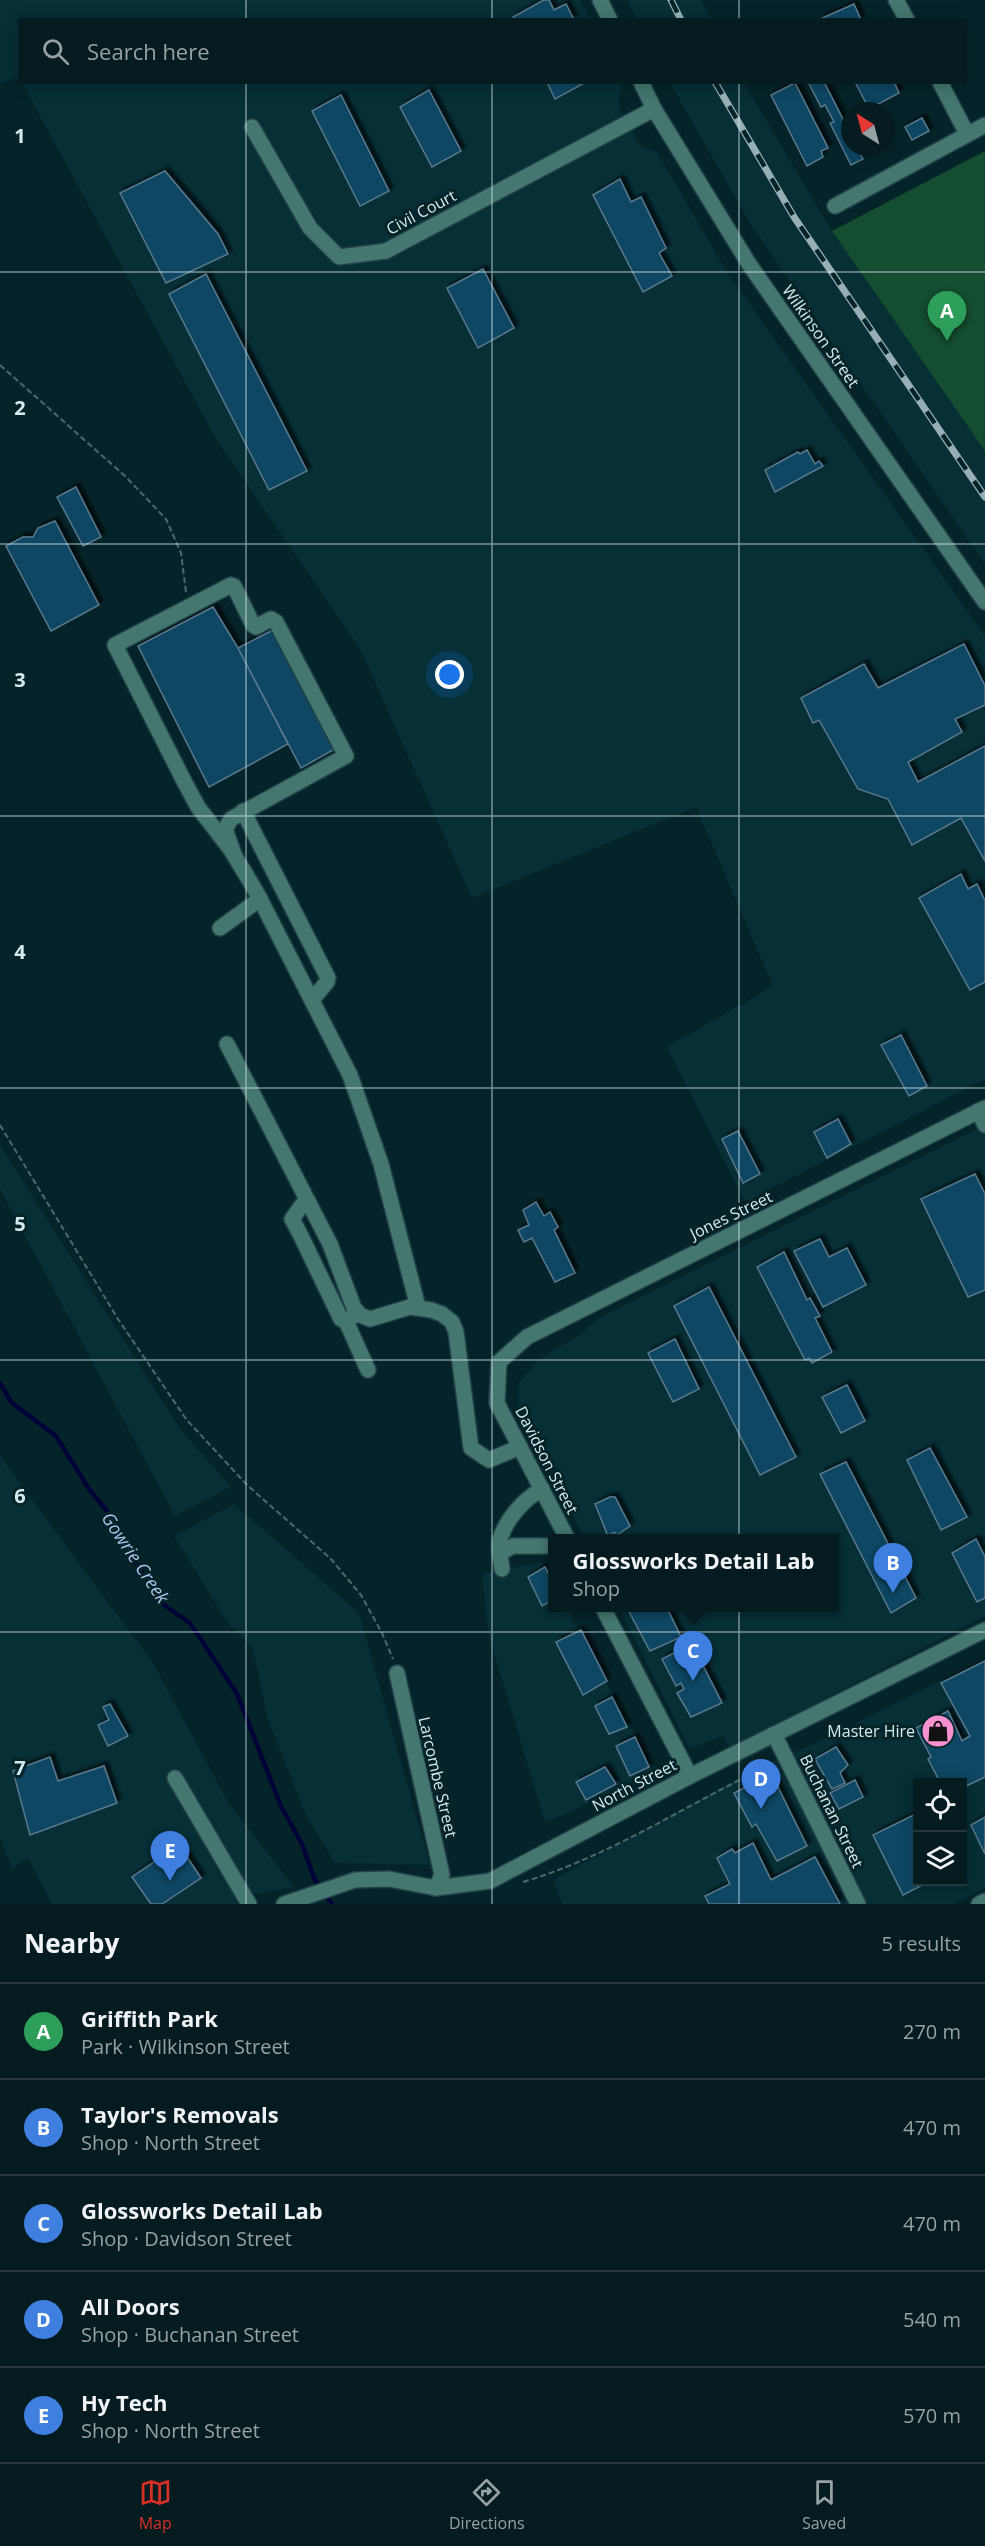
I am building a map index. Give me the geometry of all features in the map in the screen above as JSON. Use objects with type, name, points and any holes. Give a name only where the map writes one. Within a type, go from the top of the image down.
[{"type":"street","points":[[600,0],[609,18]]},
{"type":"street","points":[[896,0],[906,18]]},
{"type":"street","name":"Wilkinson Street","points":[[642,84],[654,109],[749,264],[985,602]]},
{"type":"street","points":[[941,84],[967,134]]},
{"type":"street","name":"Civil Court","points":[[252,127],[310,228],[339,257],[386,252],[654,109]]},
{"type":"street","points":[[835,206],[985,125]]},
{"type":"street","points":[[235,857],[225,829],[226,823],[243,811],[346,756],[274,619],[256,627],[234,586],[231,585],[115,645],[198,807],[235,857],[260,899],[350,1075],[372,1134],[418,1307]]},
{"type":"street","points":[[243,811],[328,978],[312,1000]]},
{"type":"street","points":[[220,928],[260,899]]},
{"type":"street","points":[[227,1044],[330,1244],[354,1308],[352,1317],[368,1370]]},
{"type":"street","name":"Jones Street","points":[[499,1362],[526,1336],[983,1115]]},
{"type":"street","points":[[308,1201],[302,1205],[292,1219],[341,1319],[352,1317],[370,1319],[418,1307],[442,1314],[452,1322],[456,1332],[471,1448],[489,1460],[520,1447]]},
{"type":"street","name":"Davidson Street","points":[[499,1362],[497,1403],[564,1534]]},
{"type":"street","points":[[542,1489],[521,1506],[507,1525],[499,1541],[501,1561],[513,1546],[548,1546]]},
{"type":"street","points":[[605,1612],[690,1776]]},
{"type":"street","name":"North Street","points":[[284,1904],[355,1880],[389,1879],[436,1888],[490,1881],[690,1776],[985,1630]]},
{"type":"street","name":"Larcombe Street","points":[[397,1673],[442,1875],[436,1888]]},
{"type":"street","name":"Buchanan Street","points":[[774,1734],[858,1904]]},
{"type":"street","points":[[175,1778],[249,1904]]},
{"type":"street","points":[[979,1904],[985,1901]]},
{"type":"path","points":[[0,365],[117,468],[166,519],[176,540],[184,566],[185,608]]},
{"type":"path","points":[[0,1125],[118,1319],[186,1419],[247,1485],[331,1559],[361,1595],[381,1633],[397,1673]]},
{"type":"shaded area","points":[[0,0],[580,0],[589,18],[18,18],[18,78],[0,83]]},
{"type":"shaded area","points":[[627,0],[701,0],[710,18],[636,18]]},
{"type":"shaded area","points":[[23,84],[622,84],[618,106],[640,145],[657,152],[727,272],[985,636],[985,1079],[745,1202],[667,1047],[773,986],[696,807],[472,898],[360,649],[216,439]]},
{"type":"shaded area","points":[[671,84],[745,84],[832,231],[985,451],[985,564],[750,223]]},
{"type":"shaded area","points":[[985,1125],[985,1616],[730,1748],[723,1736],[690,1749],[621,1612],[839,1612],[839,1534],[582,1534],[518,1406],[519,1382],[540,1359],[582,1333],[597,1319]]},
{"type":"shaded area","points":[[0,1145],[180,1429],[231,1487],[175,1516],[0,1189]]},
{"type":"shaded area","points":[[0,1456],[153,1663],[228,1802],[294,1887],[255,1894],[237,1904],[52,1904],[28,1858],[12,1869],[0,1837]]},
{"type":"shaded area","points":[[234,1504],[359,1613],[430,1865],[335,1863],[305,1813],[267,1717],[253,1649],[226,1620],[174,1536]]},
{"type":"shaded area","points":[[542,1562],[548,1573],[548,1612],[569,1612],[654,1772],[545,1823],[489,1636],[482,1574]]},
{"type":"shaded area","points":[[985,1658],[985,1888],[954,1904],[563,1904],[553,1880],[748,1773],[831,1736]]},
{"type":"green space","points":[[985,151],[985,451],[832,231]]},
{"type":"building","points":[[544,0],[549,0],[554,10],[566,4],[573,18],[513,18]]},
{"type":"building","points":[[854,4],[860,18],[822,18]]},
{"type":"building","points":[[548,84],[582,84],[555,99]]},
{"type":"building","points":[[796,84],[828,148],[821,151],[823,157],[807,166],[771,95]]},
{"type":"building","points":[[809,84],[825,84],[841,115],[841,145],[830,123],[834,122],[825,105],[821,107]]},
{"type":"building","points":[[856,84],[895,84],[899,93],[882,102],[865,102]]},
{"type":"building","points":[[429,90],[461,151],[432,167],[400,107]]},
{"type":"building","points":[[341,95],[389,191],[360,206],[312,111]]},
{"type":"building","points":[[922,118],[929,131],[912,140],[905,127]]},
{"type":"building","points":[[846,156],[862,156],[863,159],[851,165]]},
{"type":"building","points":[[165,171],[218,234],[228,254],[166,283],[120,193]]},
{"type":"building","points":[[620,179],[631,202],[641,197],[666,248],[659,253],[672,276],[643,292],[593,195]]},
{"type":"building","points":[[483,269],[514,328],[478,348],[447,288]]},
{"type":"building","points":[[206,274],[307,471],[269,490],[169,294]]},
{"type":"building","points":[[807,450],[815,464],[819,461],[823,466],[775,492],[765,470],[798,452],[800,454]]},
{"type":"building","points":[[76,487],[101,537],[83,546],[57,497]]},
{"type":"building","points":[[55,521],[99,605],[51,631],[6,546],[23,537],[33,537],[38,528]]},
{"type":"building","points":[[213,607],[238,648],[288,744],[209,787],[138,646]]},
{"type":"building","points":[[279,627],[340,746],[301,768],[238,648]]},
{"type":"building","points":[[964,644],[985,686],[985,705],[955,719],[962,732],[908,762],[918,782],[985,746],[985,861],[961,818],[912,845],[888,799],[858,789],[819,720],[813,723],[801,698],[864,664],[878,688]]},
{"type":"building","points":[[961,874],[968,889],[977,884],[985,901],[985,982],[970,990],[919,898]]},
{"type":"building","points":[[901,1035],[927,1086],[909,1096],[881,1045]]},
{"type":"building","points":[[838,1119],[851,1144],[827,1158],[814,1132]]},
{"type":"building","points":[[738,1131],[760,1174],[743,1183],[722,1139]]},
{"type":"building","points":[[975,1174],[985,1194],[985,1290],[968,1297],[921,1199]]},
{"type":"building","points":[[536,1202],[544,1216],[550,1212],[558,1227],[554,1230],[575,1273],[555,1282],[532,1238],[524,1242],[518,1230],[529,1225],[523,1210]]},
{"type":"building","points":[[820,1239],[829,1257],[847,1248],[866,1285],[823,1307],[794,1251]]},
{"type":"building","points":[[784,1252],[807,1300],[810,1298],[820,1316],[815,1318],[832,1352],[812,1363],[809,1358],[805,1360],[757,1267]]},
{"type":"building","points":[[709,1287],[796,1457],[760,1475],[674,1306]]},
{"type":"building","points":[[675,1339],[699,1389],[673,1402],[648,1353]]},
{"type":"building","points":[[847,1385],[865,1421],[841,1433],[822,1397]]},
{"type":"building","points":[[930,1448],[967,1517],[941,1530],[907,1460]]},
{"type":"building","points":[[846,1462],[916,1598],[891,1613],[820,1474]]},
{"type":"building","points":[[615,1497],[630,1526],[618,1534],[614,1532],[607,1534],[595,1504]]},
{"type":"building","points":[[976,1539],[985,1557],[985,1598],[977,1602],[952,1553]]},
{"type":"building","points":[[545,1567],[548,1573],[548,1602],[542,1606],[528,1577]]},
{"type":"building","points":[[629,1612],[669,1612],[681,1637],[650,1651]]},
{"type":"building","points":[[581,1630],[607,1681],[583,1695],[556,1642]]},
{"type":"building","points":[[692,1644],[722,1703],[691,1717],[677,1693],[684,1689],[681,1683],[676,1686],[662,1659]]},
{"type":"building","points":[[985,1661],[985,1777],[967,1786],[967,1778],[938,1778],[928,1759],[931,1757],[916,1728],[948,1711],[962,1741],[970,1736],[941,1683]]},
{"type":"building","points":[[612,1697],[627,1727],[609,1734],[595,1706]]},
{"type":"building","points":[[110,1704],[128,1736],[108,1746],[98,1725],[109,1720],[103,1707]]},
{"type":"building","points":[[635,1737],[649,1767],[630,1776],[616,1746]]},
{"type":"building","points":[[836,1747],[848,1765],[840,1773],[845,1783],[832,1789],[815,1759]]},
{"type":"building","points":[[50,1757],[58,1781],[104,1766],[117,1803],[30,1835],[13,1771]]},
{"type":"building","points":[[605,1767],[616,1784],[586,1800],[576,1782]]},
{"type":"building","points":[[765,1777],[770,1787],[776,1783],[807,1846],[777,1861],[756,1824],[752,1827],[734,1793]]},
{"type":"building","points":[[855,1780],[863,1797],[839,1809],[830,1793]]},
{"type":"building","points":[[913,1815],[913,1886],[920,1886],[903,1895],[873,1835]]},
{"type":"building","points":[[985,1817],[985,1854],[971,1825]]},
{"type":"building","points":[[753,1843],[771,1880],[815,1857],[840,1904],[709,1904],[705,1896],[730,1884],[717,1858],[732,1849],[735,1853]]},
{"type":"building","points":[[179,1845],[201,1878],[162,1904],[151,1904],[132,1877]]},
{"type":"waterway","name":"Gowrie Creek","points":[[0,1383],[12,1403],[56,1436],[89,1489],[106,1510],[133,1559],[164,1605],[190,1623],[237,1694],[281,1806],[302,1844],[314,1878],[332,1904]]},
{"type":"railway","points":[[671,0],[680,18]]},
{"type":"railway","points":[[716,84],[794,217],[985,497]]},
{"type":"place","name":"Griffith Park","points":[[947,341]]},
{"type":"place","name":"Taylor's Removals","points":[[893,1593]]},
{"type":"place","name":"Glossworks Detail Lab","points":[[693,1681]]},
{"type":"place","name":"Master Hire","points":[[938,1731]]},
{"type":"place","name":"All Doors","points":[[761,1809]]},
{"type":"place","name":"Hy Tech","points":[[170,1881]]}]
